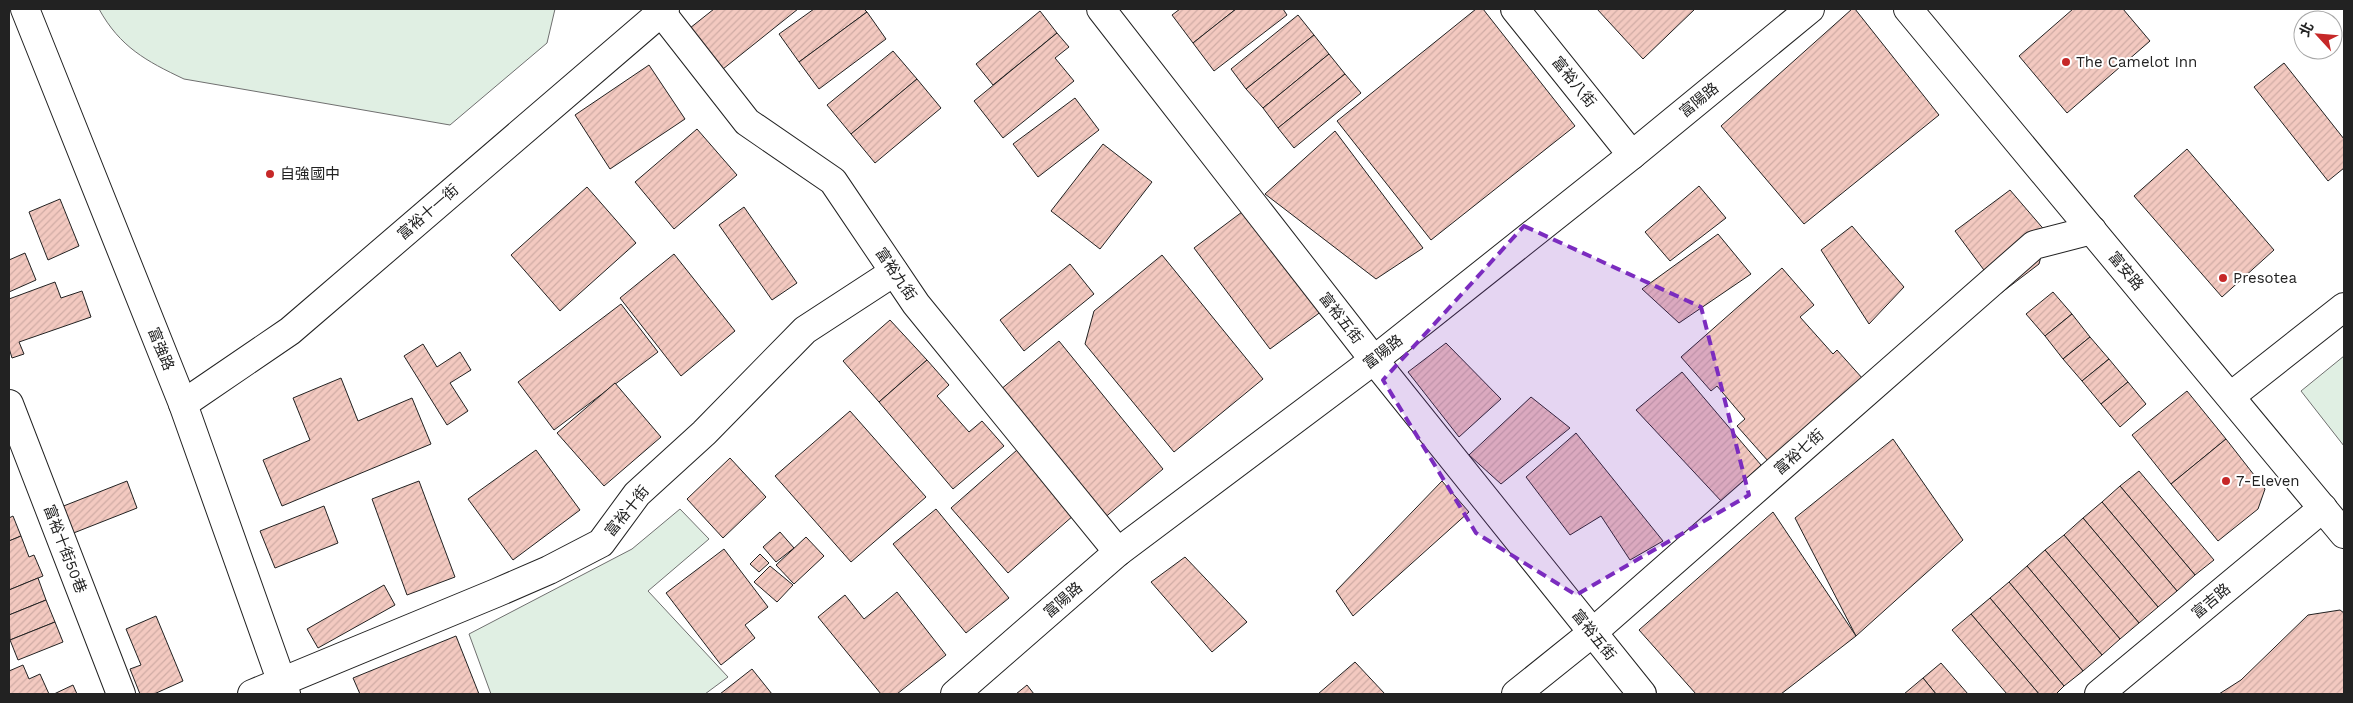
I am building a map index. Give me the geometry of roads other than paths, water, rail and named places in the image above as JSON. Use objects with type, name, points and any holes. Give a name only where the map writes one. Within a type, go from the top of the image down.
[{"type":"street","name":"富強路","points":[[25,9],[183,404],[283,688]]},
{"type":"street","name":"富裕五街","points":[[1101,9],[1374,360],[1642,694]]},
{"type":"street","name":"富裕八街","points":[[1515,9],[1632,155]]},
{"type":"street","name":"富陽路","points":[[955,694],[1118,552],[1374,360],[1632,155],[1810,9]]},
{"type":"street","name":"富安路","points":[[1908,9],[2344,534]]},
{"type":"street","name":"富裕十一街","points":[[183,404],[290,331],[663,10]]},
{"type":"street","name":"富裕九街","points":[[663,10],[747,122],[832,181],[916,304],[1118,552]]},
{"type":"street","name":"富裕七街","points":[[1516,694],[1592,634],[2034,245],[2092,230]]},
{"type":"street","name":"富裕十街","points":[[252,694],[283,688],[514,585],[601,543],[637,494],[704,433],[804,330],[894,272]]},
{"type":"street","points":[[2231,396],[2344,307]]},
{"type":"street","name":"富裕十街50巷","points":[[9,404],[121,694]]},
{"type":"street","name":"富吉路","points":[[2099,694],[2323,508]]},
{"type":"place","name":"The Camelot Inn","points":[[2066,62]]},
{"type":"place","name":"自強國中","points":[[270,174]]},
{"type":"place","name":"Presotea","points":[[2223,278]]},
{"type":"place","name":"7-Eleven","points":[[2226,481]]}]
